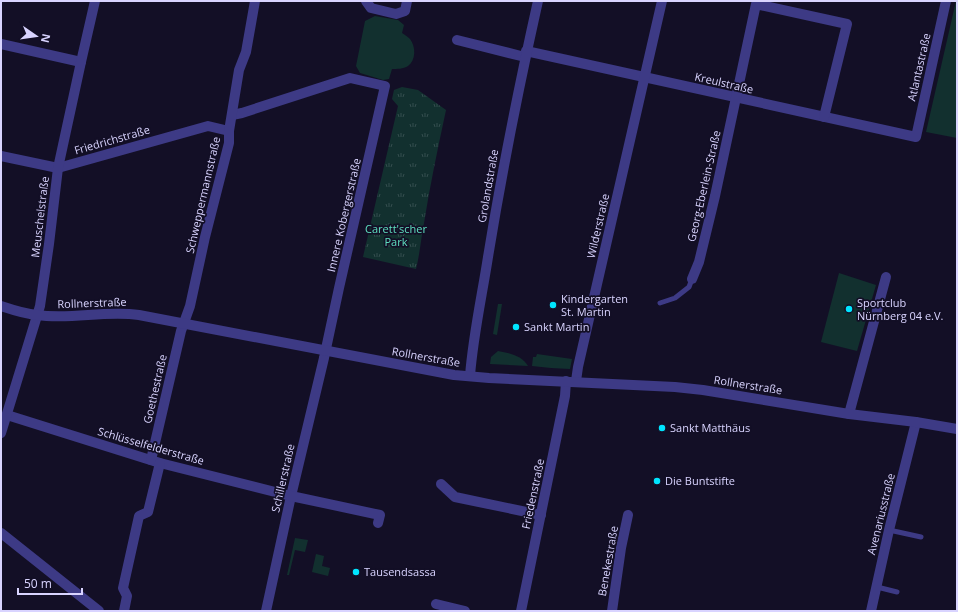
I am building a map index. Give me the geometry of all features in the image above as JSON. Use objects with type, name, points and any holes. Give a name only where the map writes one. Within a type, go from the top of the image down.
[{"type":"street","name":"Meuschelstraße","points":[[1,433],[38,316],[42,298],[58,168],[95,1]]},
{"type":"street","name":"Schweppermannstraße","points":[[184,323],[190,306],[205,237],[226,158],[239,70],[246,52],[255,1]]},
{"type":"street","name":"Grolandstraße","points":[[470,376],[501,178],[538,1]]},
{"type":"street","name":"Wilderstraße","points":[[571,381],[578,367],[662,1]]},
{"type":"street","name":"Atlantastraße","points":[[916,137],[946,1]]},
{"type":"street","name":"Georg-Eberlein-Straße","points":[[692,279],[700,262],[756,4],[847,24],[824,117]]},
{"type":"street","points":[[368,5],[396,14],[406,6]]},
{"type":"street","name":"Kreulstraße","points":[[457,40],[644,77],[916,137]]},
{"type":"street","points":[[1,44],[81,62]]},
{"type":"street","name":"Innere Kobergerstraße","points":[[232,115],[350,78],[385,86],[326,350]]},
{"type":"street","name":"Friedrichstraße","points":[[1,156],[58,168],[208,126],[229,131]]},
{"type":"street","points":[[849,414],[886,277]]},
{"type":"street","name":"Rollnerstraße","points":[[1,306],[38,316],[108,313],[129,314],[184,323],[446,373],[470,376],[682,387],[849,414],[916,422],[957,429]]},
{"type":"street","name":"Goethestraße","points":[[124,611],[128,596],[123,588],[139,516],[148,512],[155,462],[184,323]]},
{"type":"street","name":"Schillerstraße","points":[[266,611],[291,496],[326,350]]},
{"type":"street","name":"Friedenstraße","points":[[521,611],[565,396],[571,381]]},
{"type":"street","name":"Schlüsselfelderstraße","points":[[7,414],[155,462],[291,496],[380,515],[378,523]]},
{"type":"street","name":"Avenariusstraße","points":[[871,611],[889,530],[916,422]]},
{"type":"street","points":[[441,484],[455,497],[541,515]]},
{"type":"street","name":"Benekestraße","points":[[612,611],[628,515]]},
{"type":"street","points":[[1,533],[99,611]]},
{"type":"street","points":[[436,604],[465,611]]},
{"type":"lane","points":[[660,303],[675,298],[689,287],[692,279]]},
{"type":"lane","points":[[889,530],[921,537]]},
{"type":"lane","points":[[877,587],[897,592]]},
{"type":"green space","points":[[957,1],[957,138],[926,132]]},
{"type":"green space","points":[[375,16],[398,20],[404,25],[402,33],[410,39],[414,49],[414,57],[411,63],[404,68],[392,69],[389,79],[383,80],[360,73],[356,66],[365,21]]},
{"type":"green space","name":"Carett'scher Park","points":[[402,87],[418,90],[446,110],[431,180],[416,269],[363,257],[398,106],[392,99],[394,90]]},
{"type":"green space","name":"Sportclub Nürnberg 04 e.V.","points":[[839,273],[876,285],[857,351],[821,342]]},
{"type":"green space","points":[[498,304],[502,304],[497,335],[493,334]]},
{"type":"green space","points":[[498,351],[519,357],[528,366],[490,364],[491,357]]},
{"type":"green space","points":[[537,354],[572,359],[570,369],[532,366],[533,357],[536,357]]},
{"type":"green space","points":[[295,538],[308,540],[305,552],[295,550],[289,575],[287,575]]},
{"type":"green space","points":[[316,554],[324,556],[322,566],[330,568],[328,576],[312,572]]},
{"type":"place","name":"Kindergarten St. Martin","points":[[553,305]]},
{"type":"place","name":"Sportclub Nürnberg 04 e.V.","points":[[849,309]]},
{"type":"place","name":"Sankt Martin","points":[[516,327]]},
{"type":"place","name":"Sankt Matthäus","points":[[662,428]]},
{"type":"place","name":"Die Buntstifte","points":[[657,481]]},
{"type":"place","name":"Tausendsassa","points":[[356,572]]}]
